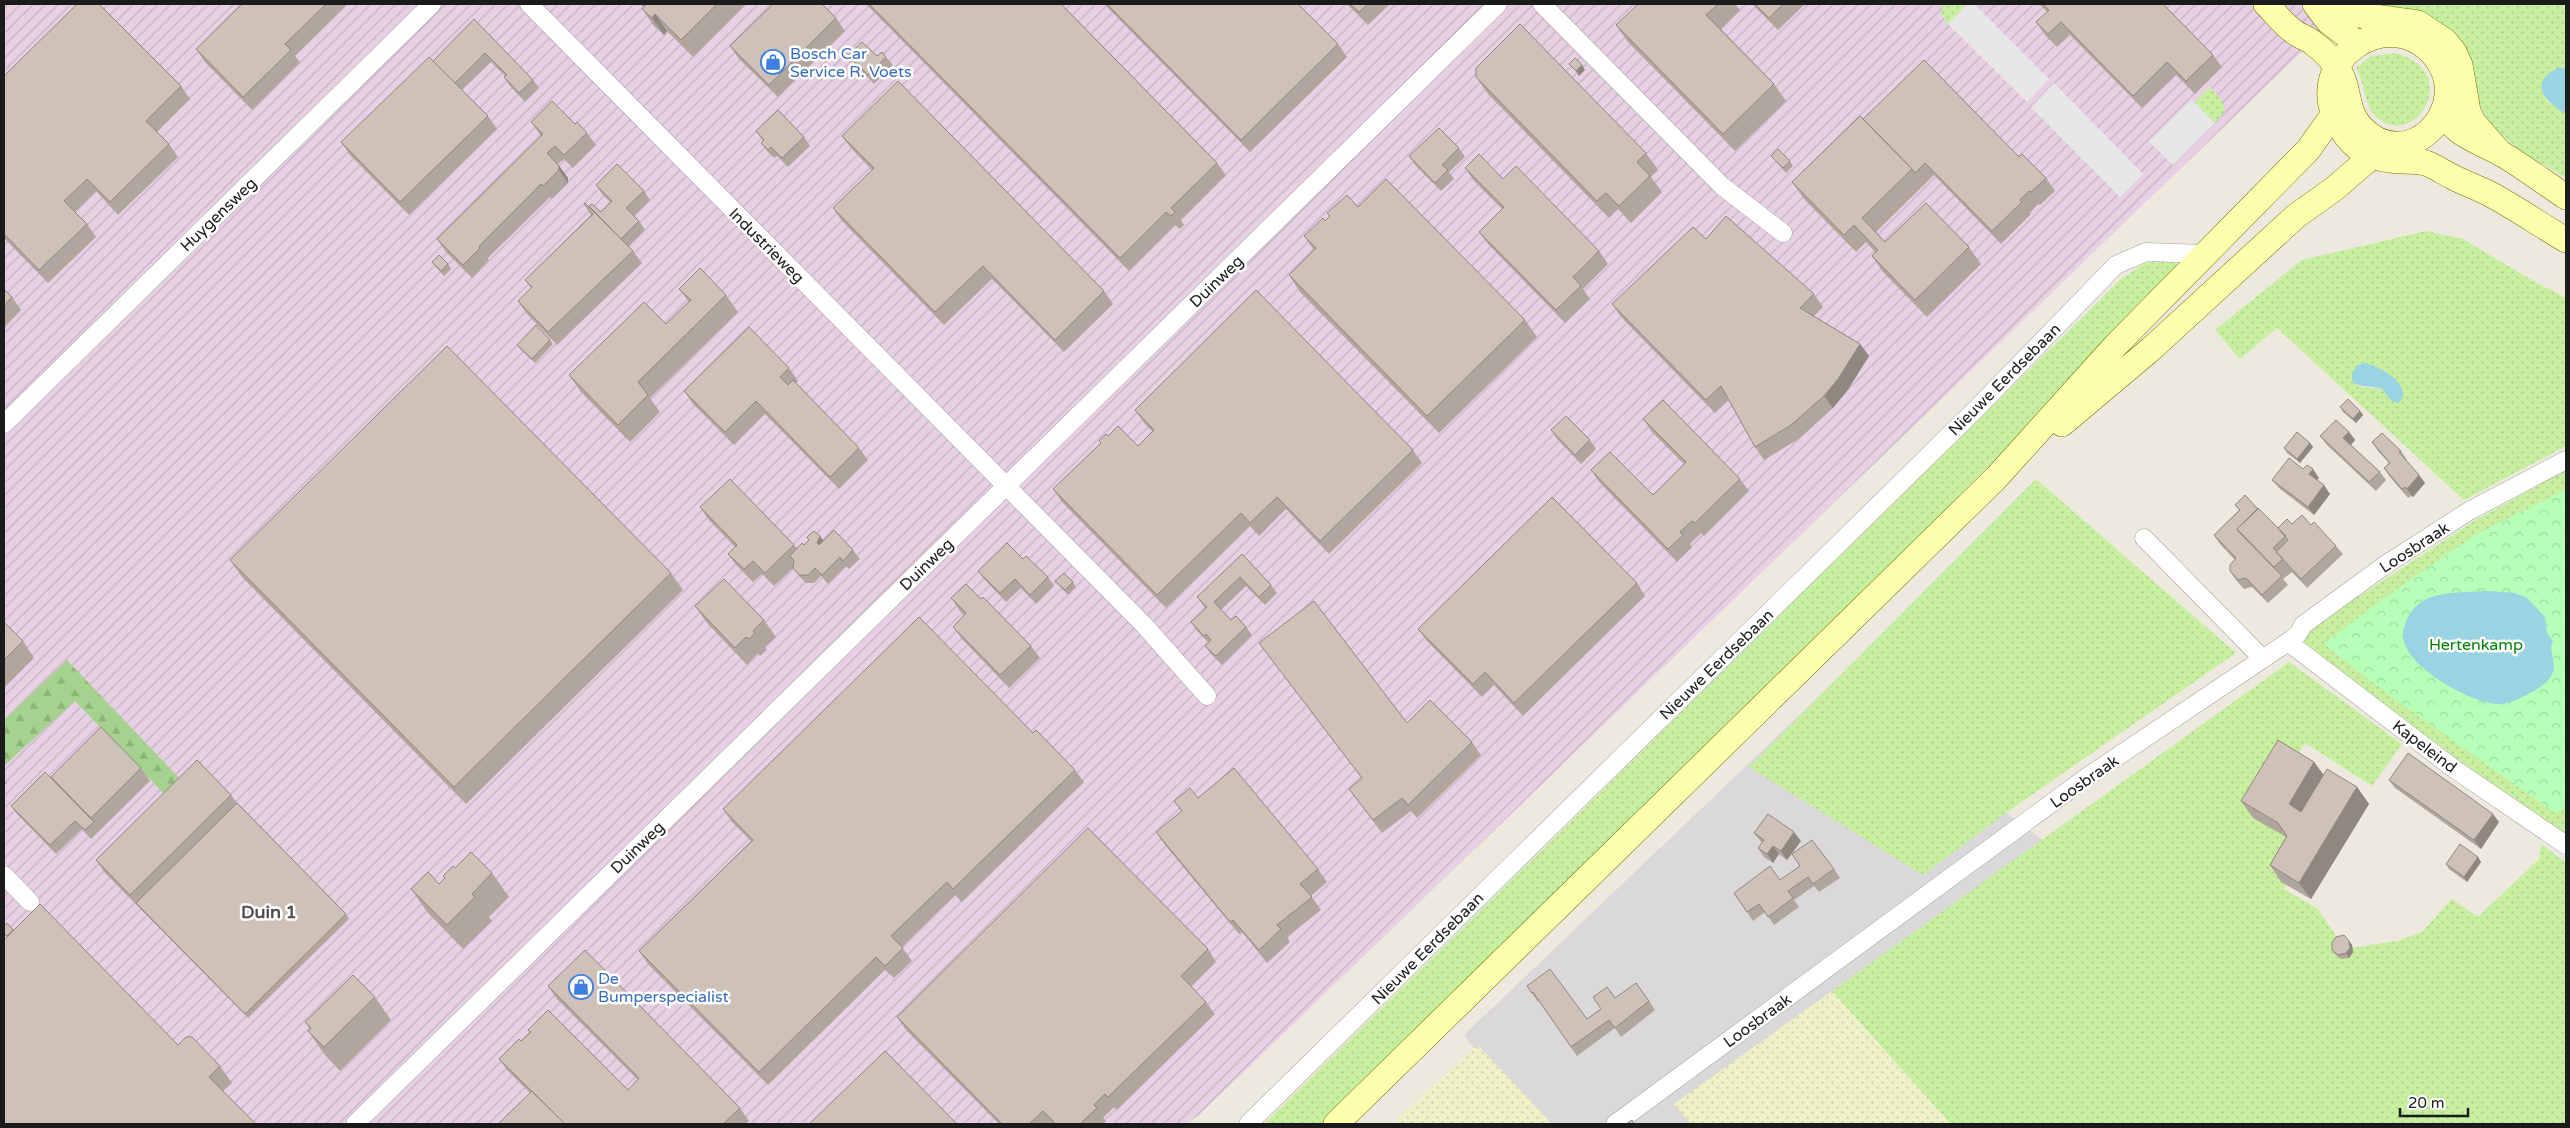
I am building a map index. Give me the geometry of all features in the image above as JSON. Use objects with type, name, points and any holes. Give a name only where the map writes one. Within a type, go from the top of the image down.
[{"type":"main road","points":[[2266,4],[2293,31],[2314,43],[2333,75],[2343,80],[2351,113],[2365,131],[2368,148]]},
{"type":"main road","points":[[2315,4],[2328,21],[2358,44]]},
{"type":"main road","points":[[2327,4],[2352,14],[2418,23],[2445,41],[2454,52],[2460,65],[2468,111],[2474,122],[2501,154]]},
{"type":"main road","points":[[2384,34],[2410,38],[2438,60],[2444,73],[2446,100],[2442,113],[2431,131],[2413,151],[2400,144],[2368,148],[2351,143],[2333,116],[2329,93],[2333,75],[2348,51],[2358,44],[2384,34]]},
{"type":"main road","points":[[2442,113],[2457,129],[2476,143],[2501,154],[2566,197]]},
{"type":"main road","points":[[1336,1124],[1996,478],[2116,345],[2308,150],[2333,116]]},
{"type":"main road","points":[[2413,151],[2427,144],[2460,165],[2488,193],[2566,240]]},
{"type":"main road","points":[[1996,478],[2151,349],[2296,216],[2323,181],[2368,148]]},
{"type":"street","name":"Huygensweg","points":[[4,424],[432,4]]},
{"type":"street","name":"Industrieweg","points":[[529,4],[1004,487],[1144,626],[1208,696]]},
{"type":"street","name":"Duinweg","points":[[355,1124],[1498,4]]},
{"type":"street","points":[[1542,4],[1722,186],[1783,233]]},
{"type":"street","name":"Nieuwe Eerdsebaan","points":[[1248,1124],[1977,408],[2116,265],[2146,252],[2206,254]]},
{"type":"street","name":"Loosbraak","points":[[1616,1124],[2087,777],[2288,642],[2298,634],[2303,625],[2385,565],[2488,499],[2566,460]]},
{"type":"street","points":[[2144,538],[2263,659]]},
{"type":"street","name":"Kapeleind","points":[[2288,642],[2453,768],[2566,845]]},
{"type":"street","points":[[4,875],[30,902]]},
{"type":"shaded area","points":[[4,4],[2343,4],[2347,8],[1200,1114],[1186,1124],[4,1124]]},
{"type":"shaded area","points":[[1968,4],[1974,4],[2049,79],[2027,102],[1948,24]]},
{"type":"shaded area","points":[[2054,83],[2143,174],[2120,197],[2031,107]]},
{"type":"shaded area","points":[[2192,100],[2215,123],[2173,165],[2149,142]]},
{"type":"shaded area","points":[[1833,683],[2044,841],[1684,1101],[1704,1124],[1533,1124],[1464,1035]]},
{"type":"green space","points":[[1943,4],[1968,4],[1948,24],[1941,14]]},
{"type":"green space","points":[[2360,4],[2566,4],[2566,68],[2558,68],[2546,100],[2566,114],[2566,178],[2526,153],[2502,135],[2483,111],[2477,96]]},
{"type":"green space","points":[[2395,53],[2416,63],[2427,76],[2430,92],[2425,106],[2416,118],[2403,125],[2388,124],[2374,114],[2368,104],[2356,68],[2371,56]]},
{"type":"green space","points":[[2210,87],[2222,100],[2225,111],[2215,123],[2194,102]]},
{"type":"green space","points":[[2426,231],[2463,239],[2535,282],[2566,298],[2566,446],[2464,500],[2277,328],[2240,359],[2215,330],[2302,260]],"holes":[[[2366,363],[2377,367],[2401,386],[2392,401],[2382,389],[2360,387],[2352,378],[2357,365]]]},
{"type":"green space","points":[[2167,261],[2184,266],[1864,591],[1321,1124],[1264,1124],[2121,279],[2145,263]]},
{"type":"green space","name":"Hertenkamp","points":[[2566,470],[2566,838],[2313,655],[2303,644],[2309,629],[2474,521]]},
{"type":"green space","points":[[2036,479],[2236,653],[2007,812],[1923,875],[1749,767]]},
{"type":"green space","name":"Hertenkamp","points":[[2566,490],[2566,807],[2555,813],[2389,695],[2324,644],[2397,589],[2477,534]]},
{"type":"green space","points":[[67,660],[181,780],[165,795],[75,701],[4,766],[4,720]]},
{"type":"green space","points":[[2289,662],[2402,744],[2372,786],[2305,743],[2264,812],[2314,843],[2284,889],[2318,909],[2345,949],[2397,941],[2422,932],[2452,899],[2478,917],[2539,859],[2541,844],[2566,863],[2566,1124],[1951,1124],[1832,991]]},
{"type":"green space","points":[[1832,991],[1951,1124],[1691,1124],[1674,1104]]},
{"type":"green space","points":[[1478,1045],[1552,1124],[1393,1124],[1399,1117]]},
{"type":"water","points":[[2558,68],[2566,68],[2566,114],[2552,104],[2541,86],[2548,74]]},
{"type":"water","points":[[2366,363],[2384,371],[2396,380],[2403,391],[2403,397],[2399,403],[2392,401],[2382,389],[2354,383],[2352,379],[2353,373],[2357,365]]},
{"type":"water","points":[[2490,591],[2515,593],[2527,598],[2545,617],[2547,633],[2553,641],[2551,649],[2554,670],[2549,680],[2532,692],[2502,704],[2485,702],[2471,697],[2455,690],[2440,680],[2414,659],[2406,647],[2403,635],[2407,618],[2423,601],[2437,595]]},
{"type":"building","points":[[77,4],[99,4],[181,86],[146,121],[169,144],[110,202],[87,179],[64,201],[87,224],[39,270],[4,234],[4,76]]},
{"type":"building","points":[[242,4],[326,4],[285,44],[291,50],[243,97],[196,49]]},
{"type":"building","points":[[645,4],[717,4],[681,40],[655,14],[652,18],[642,9]]},
{"type":"building","points":[[773,4],[822,4],[836,18],[769,85],[730,46]]},
{"type":"building","points":[[869,4],[1061,4],[1217,163],[1171,208],[1175,212],[1171,216],[1166,212],[1120,258]]},
{"type":"building","points":[[1107,4],[1298,4],[1338,44],[1241,140]]},
{"type":"building","points":[[1350,4],[1368,4],[1359,12]]},
{"type":"building","points":[[1638,4],[1718,4],[1706,15],[1774,84],[1723,134],[1616,25]]},
{"type":"building","points":[[1755,4],[1783,4],[1769,18]]},
{"type":"building","points":[[2043,4],[2163,4],[2213,55],[2186,81],[2167,62],[2133,96],[2061,22],[2048,34],[2036,22],[2049,10]]},
{"type":"building","points":[[474,19],[533,80],[519,93],[504,77],[507,75],[485,53],[455,83],[433,61]]},
{"type":"building","points":[[1520,24],[1646,153],[1637,162],[1650,176],[1619,206],[1606,193],[1597,201],[1476,77],[1476,68]]},
{"type":"building","points":[[862,42],[877,56],[882,52],[886,57],[868,75],[848,55]]},
{"type":"building","points":[[429,57],[488,116],[400,202],[341,142]]},
{"type":"building","points":[[1575,58],[1582,65],[1576,71],[1569,64]]},
{"type":"building","points":[[1924,60],[2019,157],[2022,154],[2046,178],[2031,192],[2029,191],[2020,200],[2022,202],[1992,231],[1925,163],[1915,173],[1863,119]]},
{"type":"building","points":[[898,81],[1104,291],[1055,340],[983,266],[935,312],[833,208],[874,168],[842,136]]},
{"type":"building","points":[[552,101],[587,133],[564,155],[555,146],[547,153],[559,166],[559,170],[543,186],[541,184],[479,246],[480,248],[463,265],[437,239],[543,134],[531,122]]},
{"type":"building","points":[[778,110],[804,137],[782,158],[771,147],[768,150],[761,143],[764,140],[756,131]]},
{"type":"building","points":[[1860,116],[1912,169],[1862,218],[1885,242],[1926,203],[1969,247],[1915,300],[1872,256],[1878,250],[1854,225],[1844,235],[1792,182]]},
{"type":"building","points":[[1439,128],[1459,148],[1442,165],[1448,170],[1435,183],[1409,156]]},
{"type":"building","points":[[1778,149],[1790,161],[1783,168],[1771,156]]},
{"type":"building","points":[[1479,154],[1503,179],[1516,166],[1599,251],[1573,277],[1581,286],[1556,310],[1479,232],[1504,207],[1465,168]]},
{"type":"building","points":[[617,164],[644,191],[626,208],[639,221],[621,239],[589,206],[592,204],[601,212],[612,201],[596,185]]},
{"type":"building","points":[[1386,179],[1525,320],[1427,416],[1289,275],[1316,248],[1304,236],[1323,218],[1325,221],[1330,216],[1327,213],[1347,195],[1358,207]]},
{"type":"building","points":[[585,203],[633,251],[548,332],[518,301],[532,287],[525,280],[593,214]]},
{"type":"building","points":[[1726,216],[1814,294],[1800,308],[1860,344],[1838,379],[1824,396],[1791,425],[1755,447],[1721,386],[1706,400],[1612,304],[1693,227],[1706,239]]},
{"type":"building","points":[[439,255],[448,264],[441,271],[432,262]]},
{"type":"building","points":[[700,268],[726,295],[638,382],[648,395],[618,425],[569,375],[644,302],[666,324],[691,300],[679,289]]},
{"type":"building","points":[[4,289],[12,297],[4,306]]},
{"type":"building","points":[[1256,290],[1413,450],[1320,541],[1277,497],[1250,523],[1241,513],[1157,595],[1053,489],[1101,443],[1099,441],[1106,434],[1108,436],[1118,426],[1138,446],[1154,430],[1135,410]]},
{"type":"building","points":[[536,325],[550,340],[532,359],[517,345]]},
{"type":"building","points":[[749,327],[789,368],[780,377],[788,385],[793,380],[859,448],[830,477],[756,401],[725,432],[684,391]]},
{"type":"building","points":[[447,346],[671,573],[454,787],[230,560]]},
{"type":"building","points":[[2348,399],[2360,411],[2353,419],[2340,407]]},
{"type":"building","points":[[1663,400],[1740,479],[1695,523],[1692,521],[1680,532],[1683,535],[1668,549],[1591,470],[1610,452],[1653,495],[1686,462],[1643,419]]},
{"type":"building","points":[[1566,416],[1590,440],[1575,455],[1551,430]]},
{"type":"building","points":[[2336,420],[2349,432],[2343,438],[2380,472],[2369,482],[2320,436]]},
{"type":"building","points":[[2297,432],[2310,443],[2297,459],[2284,448]]},
{"type":"building","points":[[2382,433],[2401,451],[2399,452],[2419,475],[2407,489],[2405,487],[2402,489],[2384,468],[2390,463],[2372,442]]},
{"type":"building","points":[[2289,458],[2303,469],[2307,465],[2313,469],[2309,474],[2324,485],[2308,507],[2272,480]]},
{"type":"building","points":[[730,479],[794,545],[765,573],[753,561],[744,569],[728,554],[737,545],[700,507]]},
{"type":"building","points":[[2245,495],[2258,509],[2237,529],[2282,576],[2262,595],[2246,578],[2238,580],[2230,571],[2230,565],[2236,558],[2214,535],[2240,510],[2235,505]]},
{"type":"building","points":[[1552,497],[1637,583],[1514,703],[1485,672],[1473,684],[1418,629]]},
{"type":"building","points":[[2258,508],[2286,536],[2273,548],[2283,559],[2274,567],[2237,529]]},
{"type":"building","points":[[2302,515],[2311,525],[2314,522],[2336,546],[2301,579],[2276,552],[2288,540],[2278,528],[2287,519],[2292,524]]},
{"type":"building","points":[[834,530],[853,550],[843,561],[840,557],[822,575],[815,568],[808,575],[799,575],[793,568],[794,560],[790,556],[802,543],[804,545],[809,540],[807,537],[814,531],[820,536],[817,543],[819,545]]},
{"type":"building","points":[[1007,543],[1023,559],[1026,556],[1048,577],[1030,595],[1015,579],[1000,593],[978,571]]},
{"type":"building","points":[[1242,554],[1271,585],[1259,597],[1240,577],[1214,602],[1231,620],[1236,616],[1246,627],[1216,656],[1205,646],[1211,640],[1206,634],[1204,636],[1191,622],[1207,607],[1197,597]]},
{"type":"building","points":[[1064,573],[1073,582],[1065,590],[1055,581]]},
{"type":"building","points":[[724,579],[764,620],[753,631],[755,633],[749,639],[746,637],[735,648],[695,606]]},
{"type":"building","points":[[966,584],[981,599],[983,597],[1031,646],[1000,675],[953,627],[966,613],[951,598]]},
{"type":"building","points":[[1314,601],[1407,723],[1430,700],[1472,742],[1408,805],[1402,798],[1373,820],[1349,789],[1362,778],[1259,643]]},
{"type":"building","points":[[919,617],[1033,733],[1036,730],[1075,770],[953,889],[947,882],[891,936],[903,948],[885,966],[876,957],[759,1072],[639,951],[753,840],[723,809]]},
{"type":"building","points":[[4,622],[23,641],[4,660]]},
{"type":"building","points":[[101,727],[141,768],[91,818],[51,777]]},
{"type":"building","points":[[2278,740],[2314,762],[2289,804],[2301,812],[2327,769],[2357,787],[2299,883],[2270,865],[2287,836],[2278,823],[2241,801]]},
{"type":"building","points":[[2408,753],[2493,814],[2474,840],[2389,780]]},
{"type":"building","points":[[197,760],[231,795],[130,895],[96,860]]},
{"type":"building","points":[[1234,768],[1318,869],[1300,884],[1312,897],[1277,925],[1281,929],[1259,950],[1233,920],[1230,922],[1156,832],[1182,811],[1174,801],[1190,788],[1198,798]]},
{"type":"building","points":[[45,772],[94,822],[85,830],[75,821],[50,845],[11,806]]},
{"type":"building","points":[[237,803],[346,914],[245,1014],[136,903]]},
{"type":"building","points":[[1768,814],[1794,832],[1781,851],[1773,846],[1767,854],[1758,848],[1764,840],[1754,833]]},
{"type":"building","points":[[1088,828],[1208,949],[1181,976],[1206,1002],[1108,1097],[1105,1094],[1094,1105],[1097,1108],[1080,1124],[1056,1124],[1043,1111],[1029,1124],[1002,1124],[897,1017]]},
{"type":"building","points":[[1812,840],[1834,869],[1813,884],[1808,877],[1788,891],[1793,898],[1768,917],[1759,904],[1747,912],[1734,893],[1770,866],[1780,880],[1800,866],[1792,854]]},
{"type":"building","points":[[2460,844],[2478,857],[2464,877],[2446,864]]},
{"type":"building","points":[[471,852],[492,873],[472,894],[475,897],[447,925],[411,889],[428,872],[439,884],[445,878],[443,876],[453,866],[455,868]]},
{"type":"building","points":[[40,904],[178,1045],[186,1037],[192,1037],[220,1066],[209,1077],[256,1124],[4,1124],[4,940]]},
{"type":"building","points":[[7,923],[13,930],[7,936],[4,933],[4,926]]},
{"type":"building","points":[[2344,935],[2349,941],[2350,948],[2346,953],[2338,955],[2332,950],[2332,943],[2336,937]]},
{"type":"building","points":[[585,950],[740,1108],[723,1124],[565,1124],[499,1059],[519,1039],[521,1041],[531,1032],[528,1030],[548,1010],[628,1090],[639,1078],[548,986]]},
{"type":"building","points":[[1550,969],[1587,1019],[1601,1009],[1593,997],[1607,987],[1615,998],[1636,983],[1649,1001],[1615,1028],[1609,1020],[1571,1047],[1527,986]]},
{"type":"building","points":[[353,975],[375,997],[324,1047],[308,1031],[311,1028],[305,1022]]},
{"type":"building","points":[[885,1051],[957,1124],[809,1124]]},
{"type":"building","points":[[532,1091],[565,1124],[498,1124]]},
{"type":"building","points":[[1632,1120],[1634,1124],[1626,1124]]},
{"type":"place","name":"Bosch Car Service R. Voets","points":[[773,62]]},
{"type":"place","name":"De Bumperspecialist","points":[[581,987]]},
{"type":"district","name":"Duin 1","points":[[269,912]]}]
